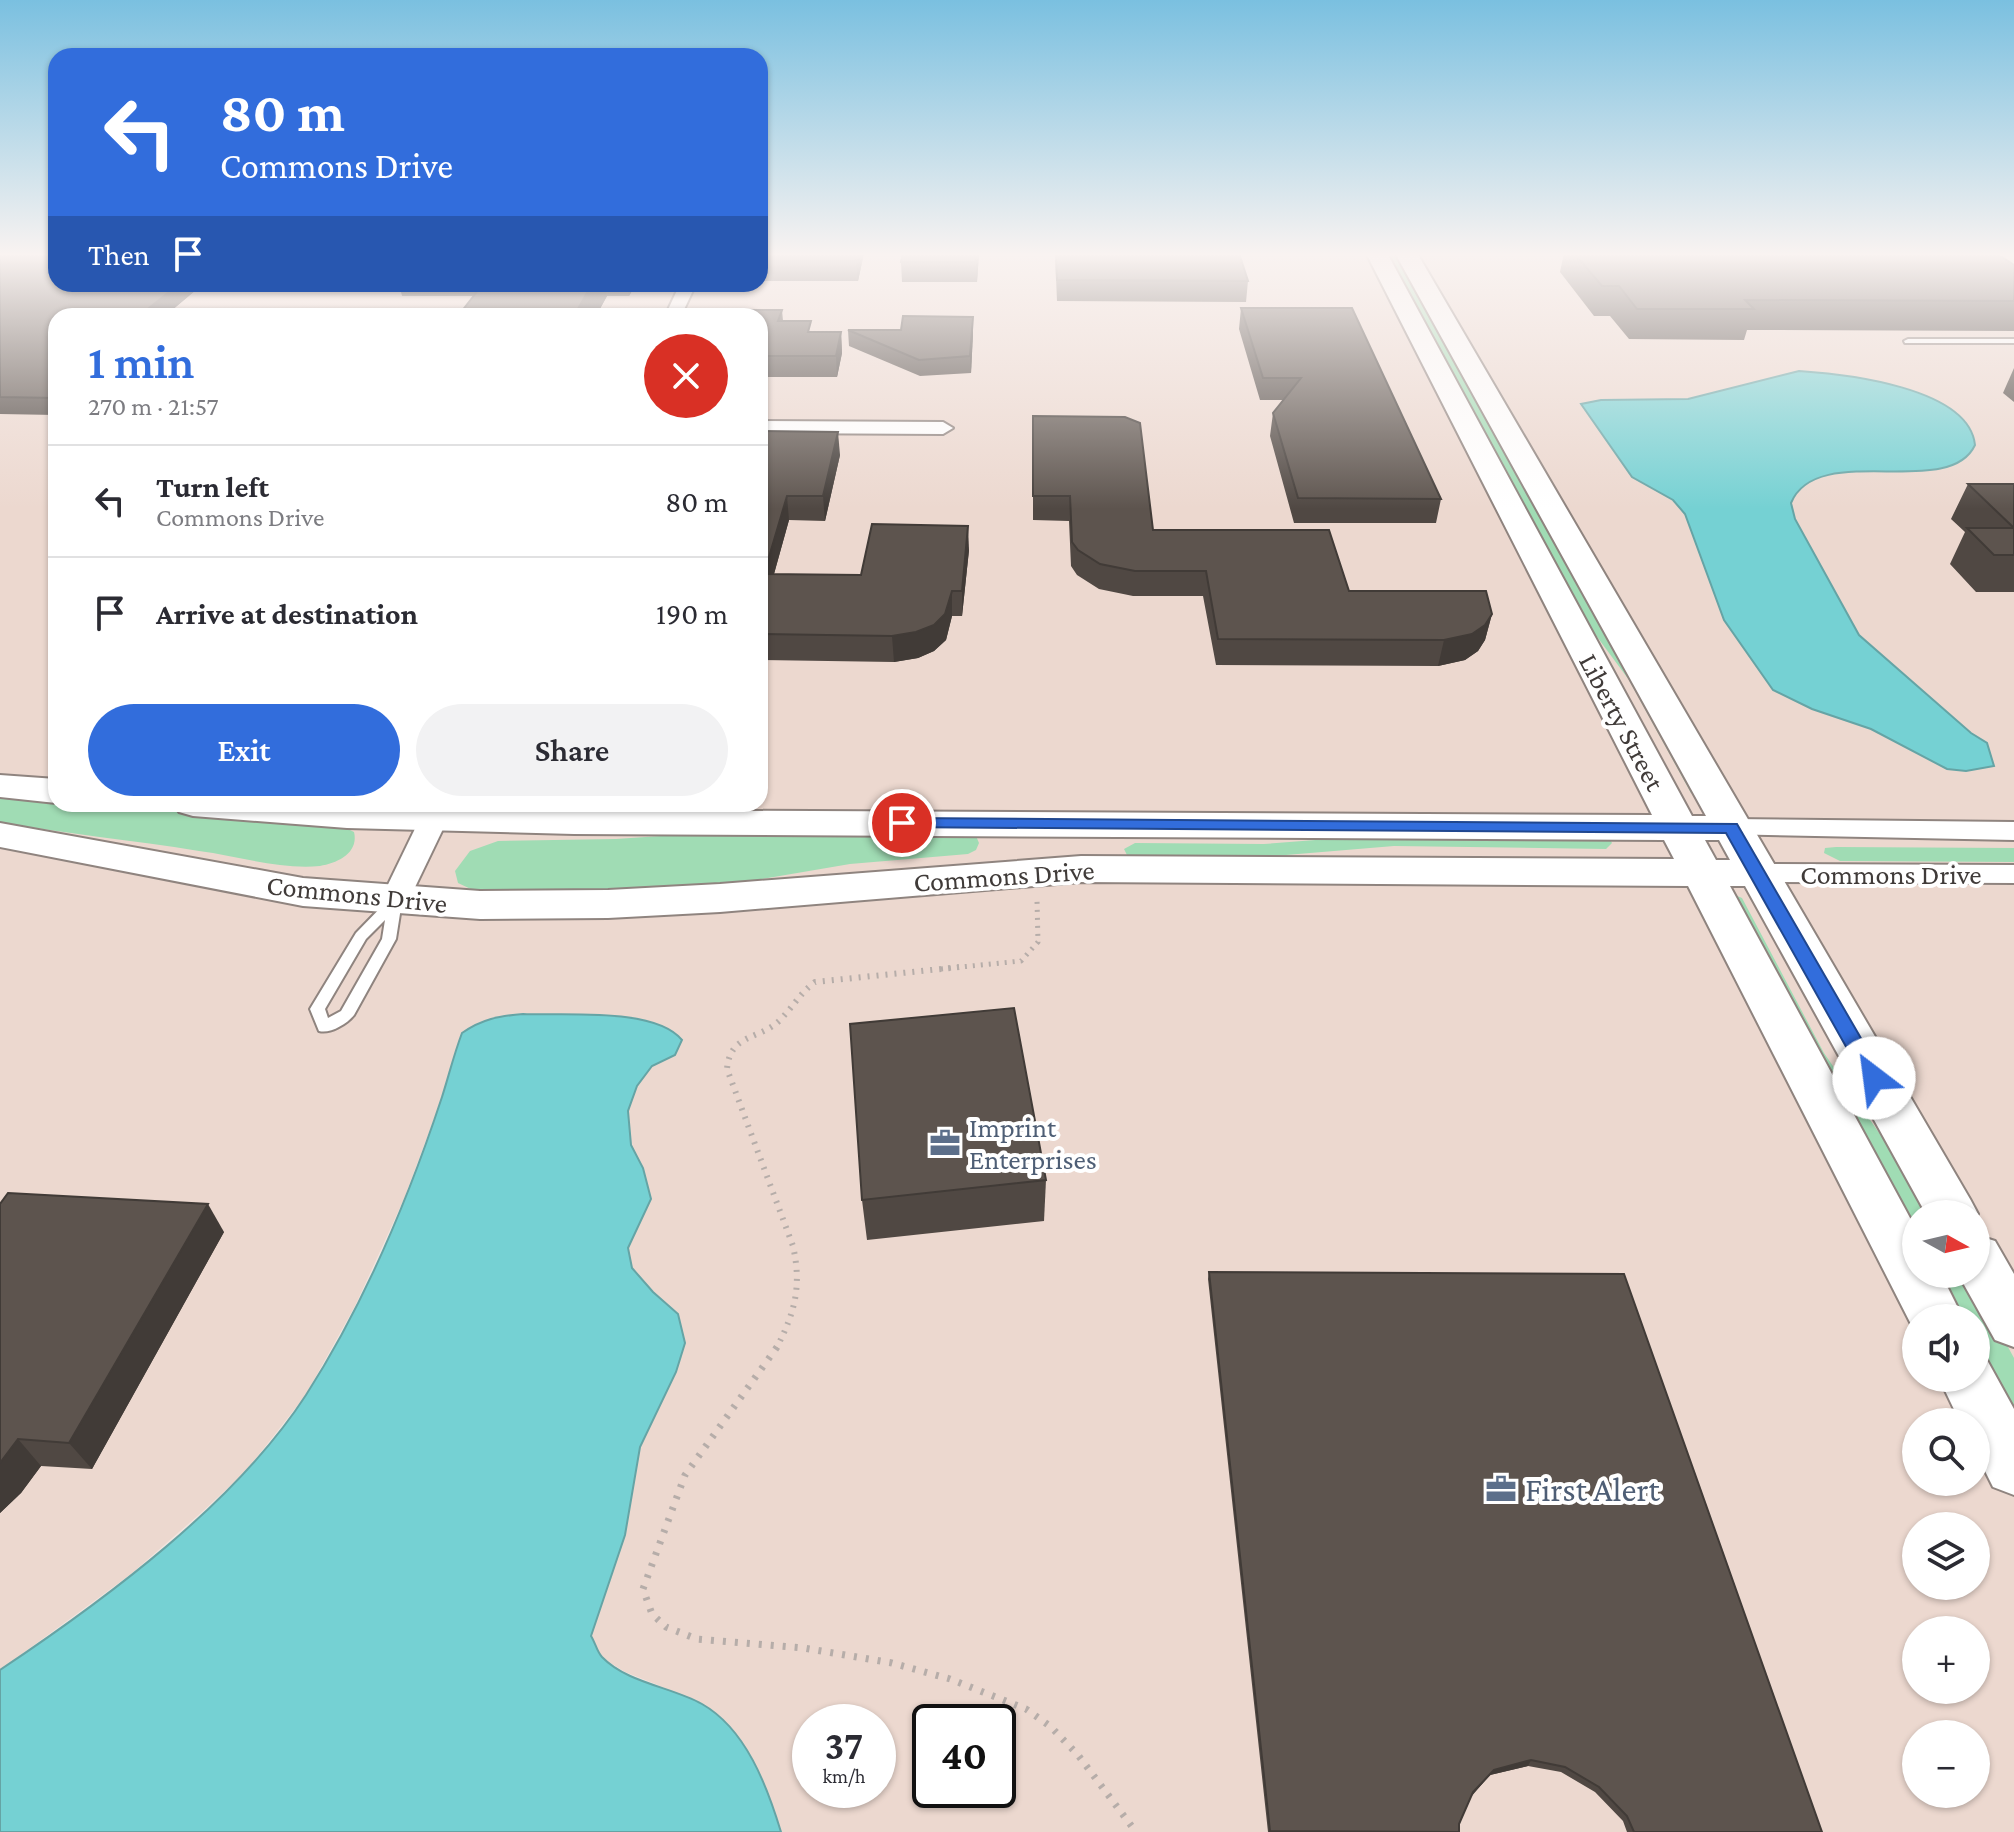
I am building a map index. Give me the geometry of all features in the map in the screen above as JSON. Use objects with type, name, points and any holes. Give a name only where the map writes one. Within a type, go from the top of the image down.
[{"type":"street","name":"Liberty Street","points":[[1421,338],[1929,1304]]},
{"type":"street","name":"Liberty Street","points":[[1454,338],[1944,1200]]},
{"type":"street","points":[[768,427],[943,428]]},
{"type":"street","points":[[0,786],[48,790]]},
{"type":"street","name":"Commons Drive","points":[[296,812],[347,816],[419,812]]},
{"type":"street","points":[[395,901],[437,812]]},
{"type":"street","name":"Commons Drive","points":[[510,812],[2014,831]]},
{"type":"street","name":"Commons Drive","points":[[0,835],[215,878],[303,892],[395,901],[531,906],[608,904],[1081,869],[2014,874]]},
{"type":"street","points":[[1990,1281],[2014,1323]]},
{"type":"street","points":[[1974,1392],[2014,1467]]},
{"type":"lane","points":[[1908,341],[2014,341]]},
{"type":"lane","points":[[395,901],[389,939],[346,1015],[324,1027],[317,1009],[361,936],[395,901]]},
{"type":"path","points":[[1036,893],[1040,940],[1021,961],[815,982],[798,995],[779,1021],[737,1044],[728,1055],[730,1084],[753,1134],[793,1246],[799,1272],[796,1301],[774,1353],[685,1475],[647,1571],[643,1589],[646,1607],[656,1621],[686,1635],[699,1639],[793,1647],[907,1668],[971,1684],[1037,1716],[1093,1773],[1136,1832]]},
{"type":"shaded area","points":[[0,338],[48,338],[48,812],[768,812],[768,338],[2014,338],[2014,1832],[781,1832],[771,1801],[658,1685],[625,1672],[601,1657],[591,1636],[625,1535],[640,1447],[676,1372],[678,1314],[632,1268],[628,1248],[651,1199],[643,1168],[631,1145],[628,1111],[637,1086],[652,1066],[675,1055],[455,1053],[443,1095],[404,1199],[355,1306],[305,1396],[246,1471],[131,1574],[0,1670]]},
{"type":"green space","points":[[1430,338],[1445,338],[1698,793],[1691,793],[1629,680],[1575,607]]},
{"type":"green space","points":[[0,796],[48,800],[48,812],[178,812],[344,827],[354,832],[355,839],[346,856],[327,865],[305,867],[0,822]]},
{"type":"green space","points":[[719,832],[976,836],[979,843],[976,850],[968,854],[850,864],[727,885],[667,890],[477,892],[458,883],[455,871],[470,851],[498,841],[616,839]]},
{"type":"green space","points":[[1393,834],[1609,838],[1612,843],[1606,849],[1394,846],[1274,856],[1134,857],[1127,855],[1124,849],[1135,843],[1264,844]]},
{"type":"green space","points":[[1825,848],[2014,848],[2014,862],[1840,861],[1824,853]]},
{"type":"green space","points":[[1731,897],[1742,898],[1824,1053],[1925,1200],[1902,1200],[1902,1213]]},
{"type":"green space","points":[[1943,1288],[1976,1288],[1984,1304],[1951,1304]]},
{"type":"green space","points":[[1990,1314],[2014,1358],[2014,1421],[1990,1376]]},
{"type":"water","points":[[1799,371],[1873,380],[1902,387],[1951,409],[1968,425],[1975,445],[1961,461],[1939,469],[1827,475],[1805,485],[1791,503],[1795,519],[1859,635],[1971,733],[1987,743],[1994,766],[1966,771],[1947,769],[1871,729],[1812,709],[1773,690],[1724,620],[1685,514],[1673,500],[1632,477],[1581,404],[1601,400],[1688,399]]},
{"type":"water","points":[[523,1014],[631,1018],[669,1029],[682,1040],[675,1055],[652,1066],[637,1086],[628,1111],[631,1145],[643,1168],[651,1199],[628,1248],[632,1268],[678,1314],[685,1343],[676,1372],[640,1447],[625,1535],[591,1636],[600,1655],[612,1666],[702,1704],[731,1728],[753,1760],[781,1832],[0,1832],[0,1670],[83,1612],[166,1546],[244,1474],[277,1435],[327,1361],[383,1250],[429,1135],[462,1033],[491,1019]]},
{"type":"building","points":[[0,338],[48,338],[48,398],[0,397]]},
{"type":"building","points":[[768,338],[840,338],[836,356],[768,356]]},
{"type":"building","points":[[868,338],[971,338],[970,356],[919,360]]},
{"type":"building","points":[[1251,338],[1366,338],[1441,499],[1298,498],[1273,413],[1301,378],[1263,378]]},
{"type":"building","points":[[1033,416],[1125,417],[1140,423],[1153,530],[1329,530],[1349,591],[1486,591],[1492,614],[1485,625],[1472,634],[1444,640],[1218,639],[1206,571],[1135,571],[1100,564],[1078,550],[1072,542],[1070,496],[1033,496]]},
{"type":"building","points":[[768,431],[838,432],[823,496],[787,496],[768,560]]},
{"type":"building","points":[[1968,484],[2014,484],[2014,528]]},
{"type":"building","points":[[872,524],[968,526],[962,591],[952,591],[945,614],[934,625],[892,636],[768,634],[768,574],[861,575]]},
{"type":"building","points":[[1967,528],[2014,528],[2014,555],[1994,555]]},
{"type":"building","name":"Imprint Enterprises","points":[[1014,1008],[1046,1180],[862,1200],[850,1024]]},
{"type":"building","points":[[8,1193],[208,1204],[69,1443],[18,1439],[0,1463],[0,1204]]},
{"type":"building","points":[[1209,1272],[1624,1274],[1822,1832],[1634,1832],[1627,1816],[1599,1787],[1565,1767],[1531,1760],[1494,1770],[1473,1792],[1459,1824],[1459,1832],[1270,1831]]},
{"type":"place","name":"Imprint Enterprises","points":[[945,1143]]},
{"type":"place","name":"First Alert","points":[[1501,1489]]},
{"type":"route","points":[[902,823],[1731,828],[1874,1078]]}]
